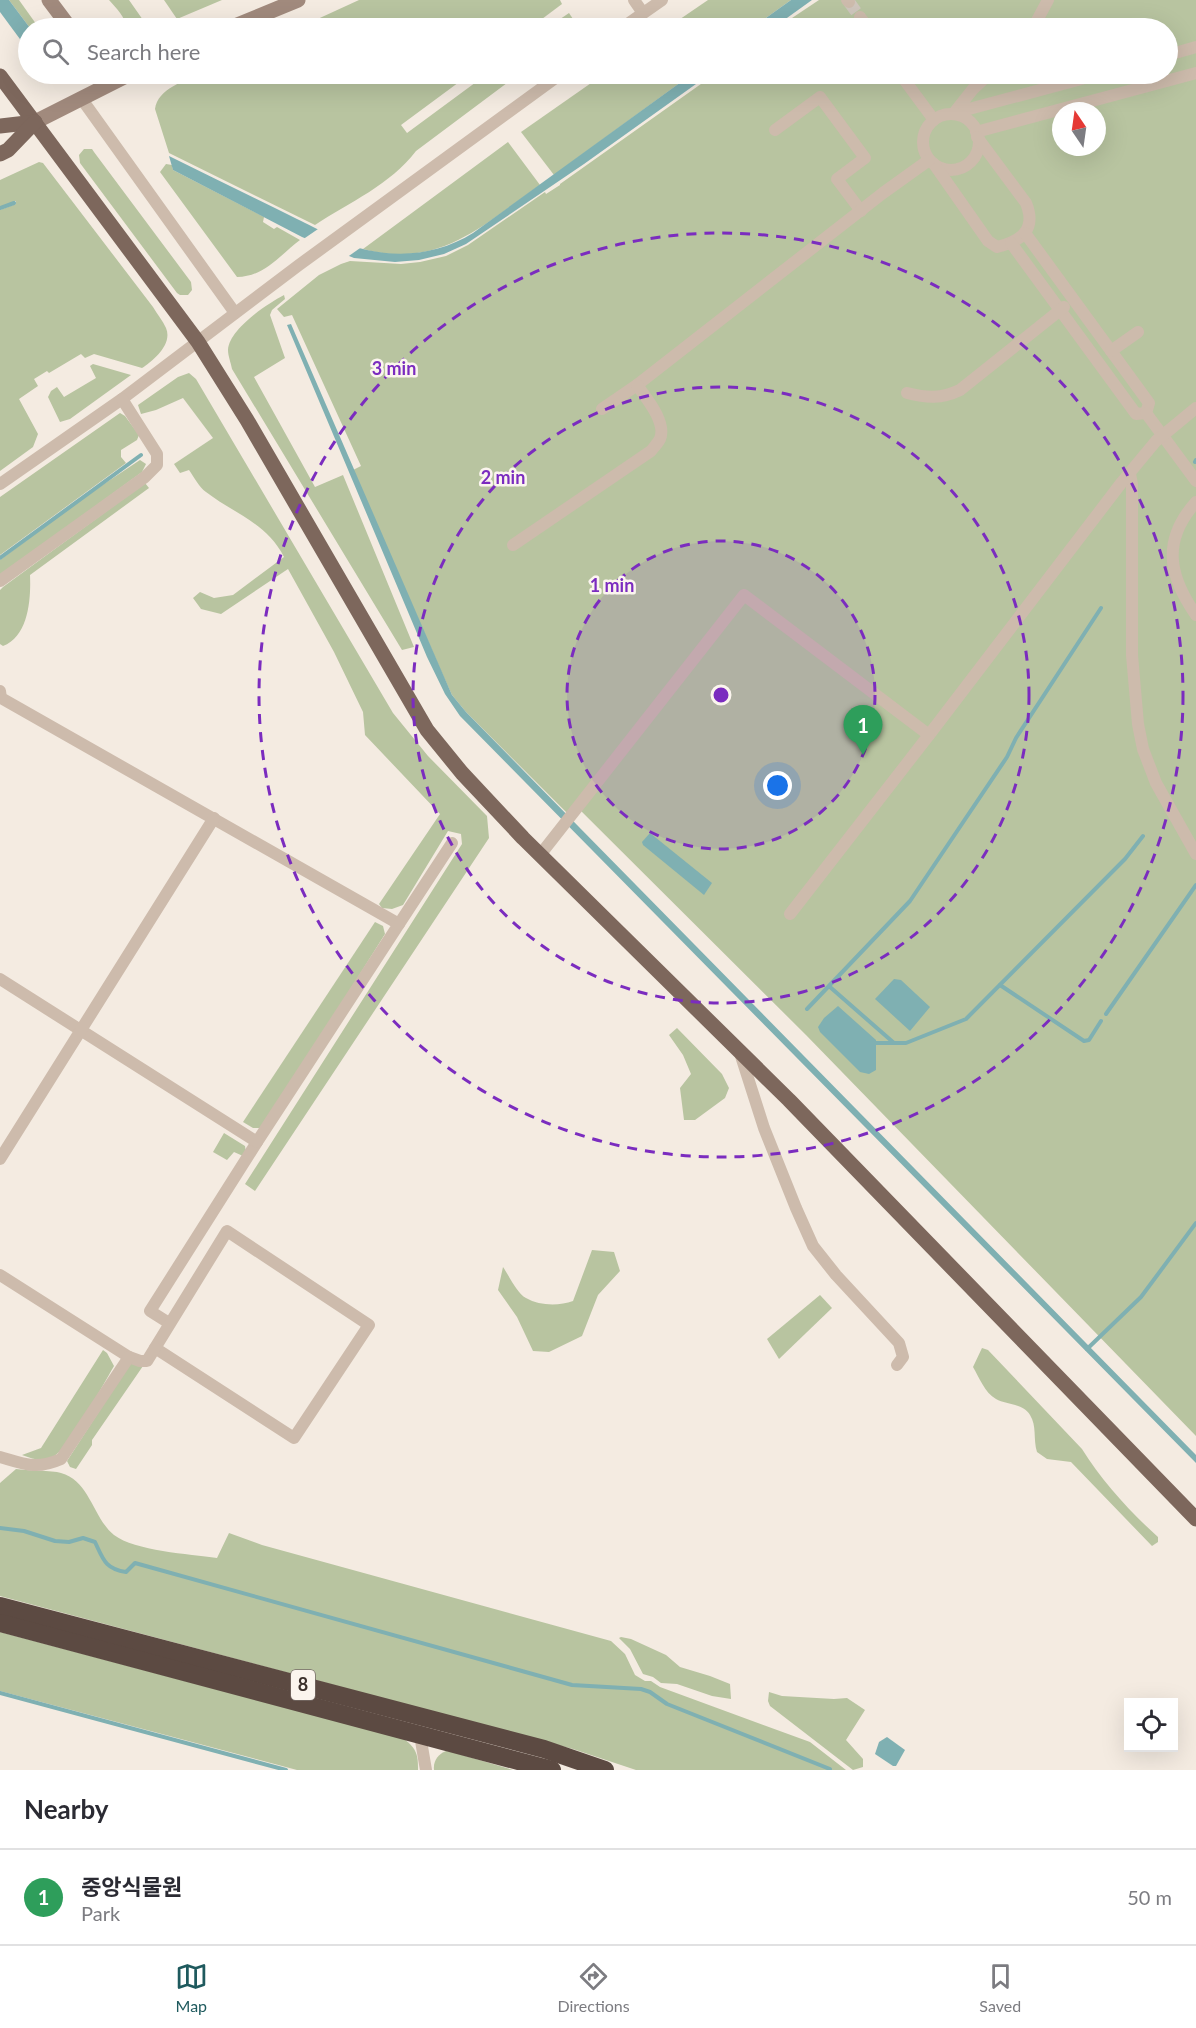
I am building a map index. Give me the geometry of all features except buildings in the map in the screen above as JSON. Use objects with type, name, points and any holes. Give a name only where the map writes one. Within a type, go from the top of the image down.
[{"type":"highway","name":"8","points":[[0,1606],[544,1749],[605,1770]]},
{"type":"highway","name":"8","points":[[0,1623],[552,1770]]},
{"type":"main road","points":[[0,76],[198,342],[427,730],[462,773],[540,855],[789,1100],[1196,1519]]},
{"type":"main road","points":[[0,126],[35,122]]},
{"type":"main road","points":[[0,154],[8,150],[35,122]]},
{"type":"street","points":[[49,0],[62,18]]},
{"type":"street","points":[[254,18],[298,0]]},
{"type":"street","points":[[634,0],[643,13]]},
{"type":"street","points":[[636,18],[662,0]]},
{"type":"street","points":[[1038,18],[1048,0]]},
{"type":"street","points":[[1178,52],[1196,47]]},
{"type":"street","points":[[1178,78],[1196,73]]},
{"type":"street","points":[[35,122],[81,99],[100,84]]},
{"type":"street","points":[[0,484],[122,399],[301,263],[547,84]]},
{"type":"street","points":[[907,84],[934,120]]},
{"type":"street","points":[[954,113],[979,84]]},
{"type":"street","points":[[977,135],[1026,203],[1031,221],[1025,233],[1011,243],[997,247],[988,241],[932,162],[923,146],[923,136],[927,127],[934,120],[1063,84]]},
{"type":"street","points":[[977,135],[1157,84]]},
{"type":"street","points":[[775,130],[820,97],[865,158],[837,179],[861,211]]},
{"type":"street","points":[[81,99],[236,313]]},
{"type":"street","points":[[932,162],[946,170],[963,167],[976,153],[979,144],[973,125],[954,113]]},
{"type":"street","points":[[602,409],[637,385],[861,211],[932,162]]},
{"type":"street","points":[[1025,233],[1149,403],[1146,413],[1196,481]]},
{"type":"street","points":[[1011,243],[1059,312],[1136,414],[1146,413]]},
{"type":"street","points":[[907,393],[934,398],[947,396],[960,390],[1074,300]]},
{"type":"street","points":[[1111,351],[1138,332]]},
{"type":"street","points":[[513,545],[651,451],[657,444],[662,429],[654,410],[637,385]]},
{"type":"street","points":[[0,581],[145,477],[157,465],[157,454],[122,399]]},
{"type":"street","points":[[790,914],[1130,474],[1161,436],[1196,408]]},
{"type":"street","points":[[1130,474],[1132,655],[1138,724],[1149,768],[1196,854]]},
{"type":"street","points":[[1196,502],[1178,527],[1172,556],[1180,587],[1196,615]]},
{"type":"street","points":[[540,855],[744,595],[929,735]]},
{"type":"street","points":[[0,696],[399,924]]},
{"type":"street","points":[[0,1160],[213,818]]},
{"type":"street","points":[[169,1323],[150,1311],[452,843]]},
{"type":"street","points":[[0,979],[257,1142]]},
{"type":"street","points":[[739,1051],[764,1128],[813,1246],[836,1275],[899,1343],[903,1357],[897,1365]]},
{"type":"street","points":[[0,1275],[129,1357],[147,1361],[226,1231],[369,1325],[294,1438],[155,1348]]},
{"type":"street","points":[[0,1457],[30,1465],[47,1465],[61,1459],[129,1357]]},
{"type":"street","points":[[420,1735],[426,1770]]},
{"type":"green space","points":[[9,0],[19,0],[32,18],[22,18]]},
{"type":"green space","points":[[109,0],[129,0],[142,18],[123,18]]},
{"type":"green space","points":[[164,0],[222,0],[179,18],[176,18]]},
{"type":"green space","points":[[359,0],[560,0],[562,4],[543,18],[320,18]]},
{"type":"green space","points":[[708,0],[791,0],[766,18],[682,18]]},
{"type":"green space","points":[[819,0],[1196,0],[1196,1436],[806,1035],[574,804],[567,813],[466,712],[452,695],[353,470],[361,466],[292,315],[284,317],[277,309],[319,275],[350,261],[401,264],[446,256],[468,245],[545,192],[546,194],[701,84],[1178,84],[1178,18],[792,18]]},
{"type":"green space","points":[[569,13],[572,18],[562,18]]},
{"type":"green space","points":[[178,84],[456,84],[401,125],[407,133],[473,84],[506,84],[416,151],[406,163],[382,183],[315,225],[169,153],[155,109],[161,96]]},
{"type":"green space","points":[[590,84],[678,84],[554,175],[521,132]]},
{"type":"green space","points":[[508,142],[540,185],[479,228],[437,249],[390,254],[363,249]]},
{"type":"green space","points":[[84,149],[92,149],[191,282],[192,290],[188,295],[177,293],[80,163],[79,155]]},
{"type":"green space","points":[[39,162],[43,163],[153,307],[166,328],[167,340],[161,351],[142,368],[94,354],[85,358],[81,354],[34,379],[38,386],[19,399],[38,434],[33,447],[0,471],[0,210],[16,204],[16,201],[0,207],[0,180]]},
{"type":"green space","points":[[166,164],[172,165],[173,170],[264,217],[263,222],[274,229],[277,227],[300,240],[264,269],[247,276],[237,277],[160,172]]},
{"type":"green space","points":[[284,295],[285,299],[272,310],[270,315],[285,358],[254,377],[315,487],[343,475],[414,647],[402,650],[232,369],[228,350],[235,334],[250,318]]},
{"type":"green space","points":[[93,364],[131,375],[70,419],[60,422],[48,397],[51,391],[57,387],[64,397],[96,378],[90,366]]},
{"type":"green space","points":[[189,373],[196,379],[393,713],[428,756],[487,816],[489,838],[255,1191],[245,1184],[462,844],[461,834],[448,831],[403,905],[392,909],[382,908],[379,904],[440,814],[365,735],[363,712],[334,652],[288,569],[221,614],[201,609],[193,598],[200,592],[214,598],[233,595],[284,557],[277,545],[259,527],[206,492],[189,470],[180,473],[174,464],[213,438],[183,398],[141,414],[138,405],[178,377]]},
{"type":"green space","points":[[120,413],[125,416],[139,435],[137,440],[121,450],[121,457],[126,463],[0,555],[0,497]]},
{"type":"green space","points":[[140,460],[146,464],[142,472],[0,576],[0,560],[86,496]]},
{"type":"green space","points":[[145,483],[149,488],[30,575],[29,605],[23,625],[12,641],[3,646],[0,644],[0,590]]},
{"type":"green space","points":[[375,922],[383,926],[385,934],[266,1124],[262,1128],[253,1128],[243,1122]]},
{"type":"green space","points":[[677,1028],[722,1074],[729,1088],[725,1098],[695,1120],[684,1120],[680,1088],[691,1074],[683,1055],[669,1035]]},
{"type":"green space","points":[[224,1133],[245,1146],[246,1153],[243,1156],[234,1152],[227,1160],[213,1152]]},
{"type":"green space","points":[[592,1250],[614,1252],[620,1271],[598,1295],[582,1336],[549,1352],[533,1351],[517,1317],[498,1290],[503,1267],[516,1288],[526,1298],[543,1304],[562,1304],[573,1301]]},
{"type":"green space","points":[[820,1295],[832,1308],[779,1359],[767,1339]]},
{"type":"green space","points":[[982,1348],[988,1350],[1082,1449],[1117,1496],[1158,1537],[1158,1542],[1152,1546],[1071,1462],[1047,1459],[1037,1452],[1033,1424],[1027,1411],[992,1396],[985,1389],[973,1367]]},
{"type":"green space","points":[[103,1350],[114,1366],[66,1444],[57,1454],[46,1460],[22,1455],[41,1448]]},
{"type":"green space","points":[[131,1362],[143,1366],[92,1440],[92,1445],[76,1469],[70,1467],[67,1461]]},
{"type":"green space","points":[[16,1469],[57,1472],[71,1477],[85,1492],[107,1528],[114,1535],[135,1545],[217,1558],[229,1533],[262,1545],[611,1641],[625,1654],[635,1675],[645,1681],[651,1681],[660,1687],[810,1742],[846,1770],[636,1770],[573,1749],[0,1596],[0,1483]]},
{"type":"green space","points":[[0,1632],[404,1739],[416,1753],[418,1770],[297,1770],[0,1691]]},
{"type":"green space","points":[[619,1638],[631,1639],[666,1655],[680,1667],[730,1684],[731,1699],[712,1696],[677,1684],[661,1683],[643,1674],[630,1649]]},
{"type":"green space","points":[[769,1692],[782,1696],[847,1698],[865,1710],[846,1740],[863,1759],[863,1767],[853,1770],[770,1706]]},
{"type":"green space","points":[[446,1751],[513,1770],[434,1770],[437,1758]]},
{"type":"water","points":[[0,0],[9,0],[22,18],[18,18],[18,36],[0,12]]},
{"type":"water","points":[[791,0],[812,0],[787,18],[766,18]]},
{"type":"water","points":[[678,84],[696,84],[466,244],[444,254],[419,260],[395,262],[354,258],[302,237],[173,170],[169,156],[350,245],[367,250],[395,254],[422,252],[448,245],[473,233]]},
{"type":"water","points":[[291,324],[452,695],[466,712],[1196,1455],[1196,1463],[460,716],[445,694],[427,657],[287,325]]},
{"type":"water","points":[[650,833],[712,883],[704,895],[643,845],[642,842]]},
{"type":"water","points":[[894,979],[901,980],[930,1007],[910,1031],[875,999]]},
{"type":"water","points":[[838,1006],[876,1040],[876,1070],[869,1074],[860,1072],[820,1032],[818,1027],[824,1018]]},
{"type":"water","points":[[887,1737],[905,1750],[896,1766],[875,1754],[879,1742]]},
{"type":"pier","points":[[321,227],[363,246],[346,258],[302,240]]},
{"type":"waterway","points":[[0,208],[14,203]]},
{"type":"waterway","points":[[0,558],[141,455]]},
{"type":"waterway","points":[[807,1009],[910,901],[1007,757],[1016,738],[1101,608]]},
{"type":"waterway","points":[[876,1043],[906,1043],[966,1019],[1125,859],[1143,836]]},
{"type":"waterway","points":[[1106,1014],[1196,885]]},
{"type":"waterway","points":[[1000,985],[1084,1041],[1089,1040],[1101,1021]]},
{"type":"waterway","points":[[830,987],[894,1043]]},
{"type":"waterway","points":[[1087,1349],[1141,1297],[1196,1223]]},
{"type":"waterway","points":[[0,1528],[24,1531],[55,1541],[69,1542],[83,1538],[95,1542],[109,1566],[119,1571],[126,1572],[135,1563],[572,1685],[641,1689],[650,1692],[667,1704],[830,1769]]},
{"type":"waterway","points":[[0,1693],[286,1770]]},
{"type":"tunnel","points":[[849,2],[860,17]]},
{"type":"place","name":"중앙식물원","points":[[863,755]]}]
